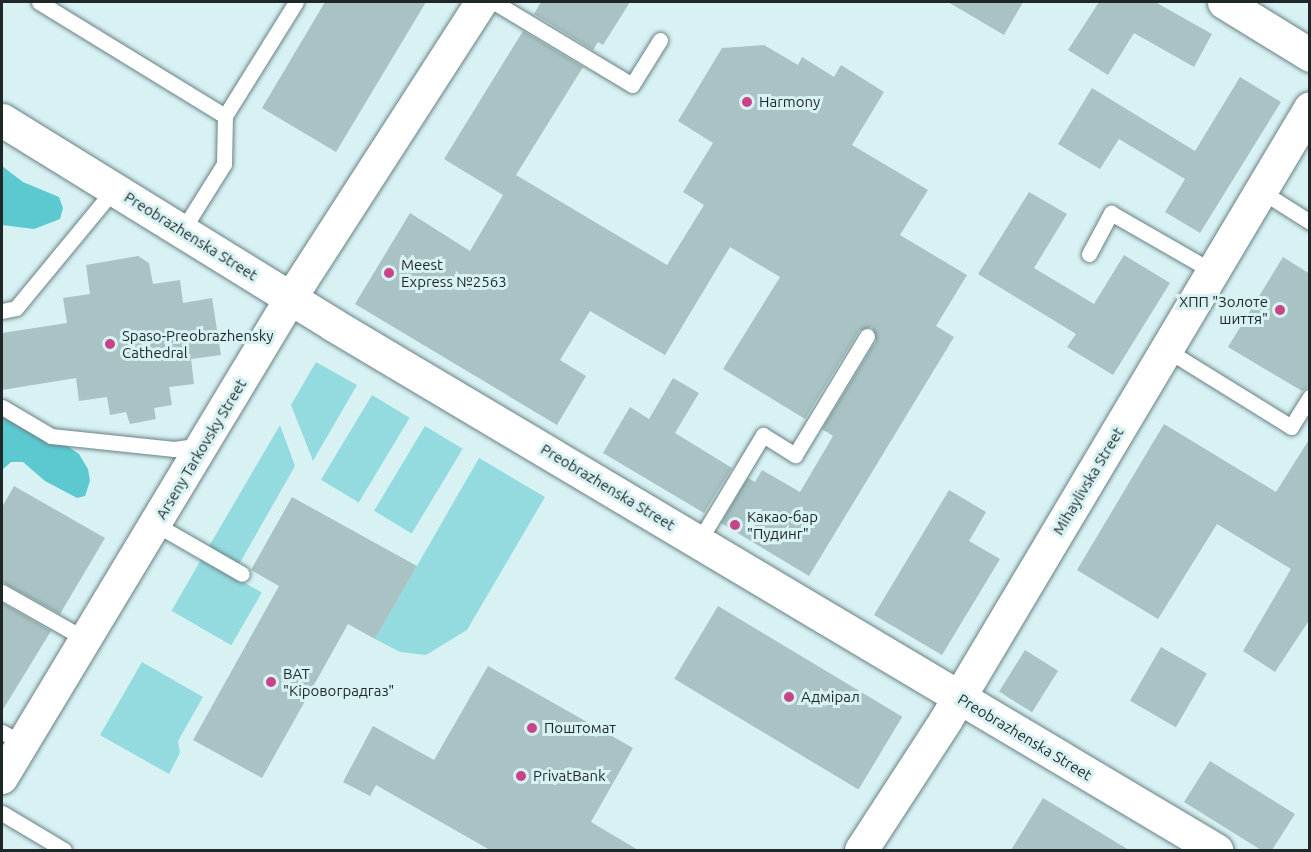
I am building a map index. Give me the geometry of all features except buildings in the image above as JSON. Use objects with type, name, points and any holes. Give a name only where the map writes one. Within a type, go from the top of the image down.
[{"type":"main road","points":[[1224,2],[1310,54]]},
{"type":"main road","name":"Mihaylivska Street","points":[[861,850],[959,697],[1310,108]]},
{"type":"main road","name":"Preobrazhenska Street","points":[[2,120],[291,298],[1216,850]]},
{"type":"street","name":"Arseny Tarkovsky Street","points":[[2,778],[12,737],[85,639],[291,298],[482,2]]},
{"type":"lane","points":[[39,2],[225,116]]},
{"type":"lane","points":[[182,231],[224,164],[225,116],[296,2]]},
{"type":"lane","points":[[494,2],[632,86],[660,40]]},
{"type":"lane","points":[[2,310],[16,308],[114,188]]},
{"type":"lane","points":[[1261,191],[1310,222]]},
{"type":"lane","points":[[1089,254],[1112,213],[1212,272]]},
{"type":"lane","points":[[699,541],[763,435],[795,455],[867,336]]},
{"type":"lane","points":[[1167,350],[1291,427],[1310,396]]},
{"type":"lane","points":[[2,407],[51,436],[174,449],[203,445]]},
{"type":"lane","points":[[155,524],[242,574]]},
{"type":"lane","points":[[2,592],[85,639]]},
{"type":"lane","points":[[2,813],[64,850]]},
{"type":"shaded area","points":[[2,166],[23,182],[59,197],[63,208],[60,219],[34,229],[2,225]]},
{"type":"shaded area","points":[[316,362],[357,385],[313,461],[291,405]]},
{"type":"shaded area","points":[[372,395],[410,418],[359,503],[321,480]]},
{"type":"shaded area","points":[[2,413],[46,431],[79,454],[88,469],[90,481],[85,496],[77,498],[45,481],[23,462],[11,462],[2,470]]},
{"type":"shaded area","points":[[280,425],[295,466],[238,566],[208,548]]},
{"type":"shaded area","points":[[425,426],[463,449],[412,534],[374,511]]},
{"type":"shaded area","points":[[479,458],[545,497],[467,630],[426,655],[400,652],[375,639]]},
{"type":"shaded area","points":[[202,558],[262,592],[231,645],[172,611]]},
{"type":"shaded area","points":[[142,662],[203,697],[178,741],[180,753],[169,774],[100,735]]},
{"type":"place","name":"Harmony","points":[[747,102]]},
{"type":"place","name":"Meest Express №2563","points":[[389,273]]},
{"type":"place","name":"ХПП \"Золоте шиття\"","points":[[1280,310]]},
{"type":"place","name":"Spaso-Preobrazhensky Cathedral","points":[[110,344]]},
{"type":"place","name":"Какао-бар \"Пудинг\"","points":[[735,525]]},
{"type":"place","name":"ВАТ \"Кіровоградгаз\"","points":[[271,682]]},
{"type":"place","name":"Адмірал","points":[[789,697]]},
{"type":"place","name":"Поштомат","points":[[532,728]]},
{"type":"place","name":"PrivatBank","points":[[521,776]]}]
